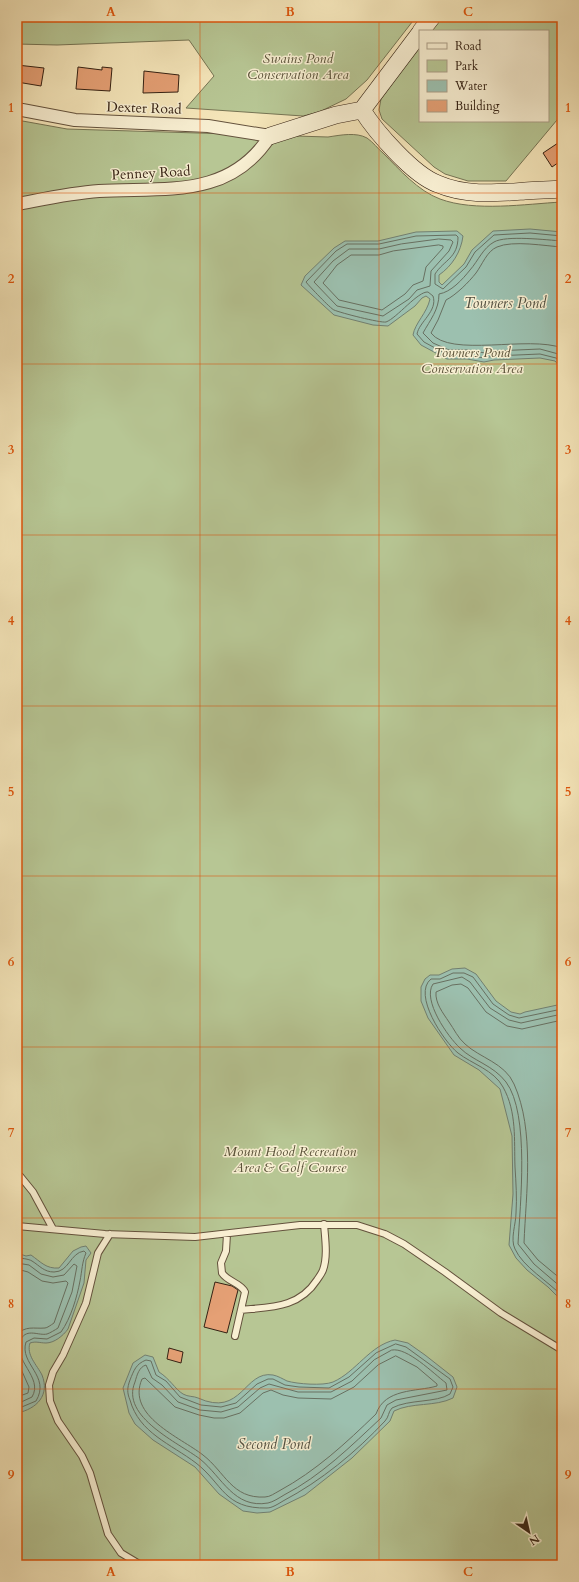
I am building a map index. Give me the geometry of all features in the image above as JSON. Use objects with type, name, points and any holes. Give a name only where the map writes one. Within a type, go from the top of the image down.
[{"type":"street","points":[[422,30],[432,17]]},
{"type":"street","points":[[270,136],[336,115],[362,110],[419,35]]},
{"type":"street","name":"Dexter Road","points":[[17,109],[75,120],[208,126],[270,136]]},
{"type":"street","points":[[362,110],[376,130],[403,157],[422,175],[437,184],[464,191],[489,194],[562,189]]},
{"type":"street","name":"Penney Road","points":[[17,204],[84,192],[184,188],[203,185],[220,180],[240,169],[263,147],[270,136]]},
{"type":"lane","points":[[18,1174],[33,1192],[53,1229]]},
{"type":"lane","points":[[241,1310],[274,1307],[294,1302],[310,1291],[323,1270],[326,1247],[324,1224]]},
{"type":"lane","points":[[17,1226],[110,1234],[194,1237],[300,1225],[356,1225],[385,1234],[404,1244],[446,1272],[501,1313],[562,1350]]},
{"type":"lane","points":[[110,1234],[98,1253],[86,1303],[63,1356],[53,1372],[49,1385],[50,1401],[58,1421],[82,1456],[90,1473],[108,1534],[121,1553],[141,1565]]},
{"type":"lane","points":[[227,1234],[226,1251],[221,1269],[225,1278],[238,1284],[245,1291],[235,1336]]},
{"type":"green space","name":"Swains Pond Conservation Area","points":[[17,17],[416,17],[367,80],[346,99],[319,112],[303,116],[186,108],[214,76],[189,40],[57,45],[17,44]]},
{"type":"green space","name":"Swains Pond Conservation Area","points":[[443,17],[562,17],[562,114],[506,181],[468,181],[445,174],[434,167],[382,119],[379,110],[381,99],[419,46],[419,122],[549,122],[549,30],[432,30]]},
{"type":"green space","name":"Mount Hood Recreation Area & Golf Course","points":[[17,120],[67,129],[328,137],[348,134],[358,135],[367,138],[424,191],[440,199],[454,203],[484,206],[562,202],[562,1565],[17,1565]]},
{"type":"water","name":"Towners Pond","points":[[530,229],[562,232],[562,369],[555,361],[540,358],[494,360],[484,362],[467,359],[447,359],[421,345],[413,335],[430,299],[426,296],[388,326],[373,325],[334,315],[301,285],[305,276],[334,248],[345,241],[378,241],[416,232],[457,231],[463,236],[462,242],[452,263],[439,275],[439,282],[442,285],[464,264],[472,250],[493,231]]},
{"type":"water","points":[[465,968],[476,974],[496,1001],[511,1012],[520,1014],[562,1004],[562,1301],[527,1270],[516,1258],[509,1245],[513,1194],[512,1136],[500,1089],[479,1070],[454,1055],[428,1018],[421,1001],[421,987],[425,979],[430,975],[439,975],[452,969]]},
{"type":"water","points":[[86,1246],[91,1253],[86,1260],[84,1283],[68,1329],[61,1337],[52,1342],[30,1343],[29,1352],[42,1375],[44,1382],[43,1395],[36,1404],[17,1413],[17,1253],[26,1256],[31,1255],[47,1266],[59,1268],[73,1251]]},
{"type":"water","name":"Second Pond","points":[[395,1340],[408,1343],[453,1377],[457,1387],[453,1398],[439,1403],[408,1406],[394,1411],[390,1421],[352,1458],[305,1495],[270,1512],[257,1513],[243,1511],[219,1494],[195,1467],[153,1440],[135,1424],[129,1413],[123,1388],[133,1363],[145,1355],[153,1357],[159,1372],[183,1394],[213,1403],[224,1402],[233,1398],[255,1379],[263,1375],[273,1375],[287,1381],[303,1384],[323,1384],[333,1382],[349,1372],[378,1347]]},
{"type":"building","points":[[17,65],[44,68],[41,86],[17,82]]},
{"type":"building","points":[[78,67],[102,70],[102,67],[112,68],[110,91],[76,89]]},
{"type":"building","points":[[144,71],[179,75],[178,92],[143,93]]},
{"type":"building","points":[[558,143],[562,150],[562,160],[552,167],[543,153]]},
{"type":"building","points":[[215,1282],[232,1286],[238,1290],[227,1333],[204,1327]]},
{"type":"building","points":[[169,1348],[183,1352],[181,1363],[167,1359]]},
{"type":"park label","name":"Towners Pond Conservation Area","points":[[472,360]]}]
